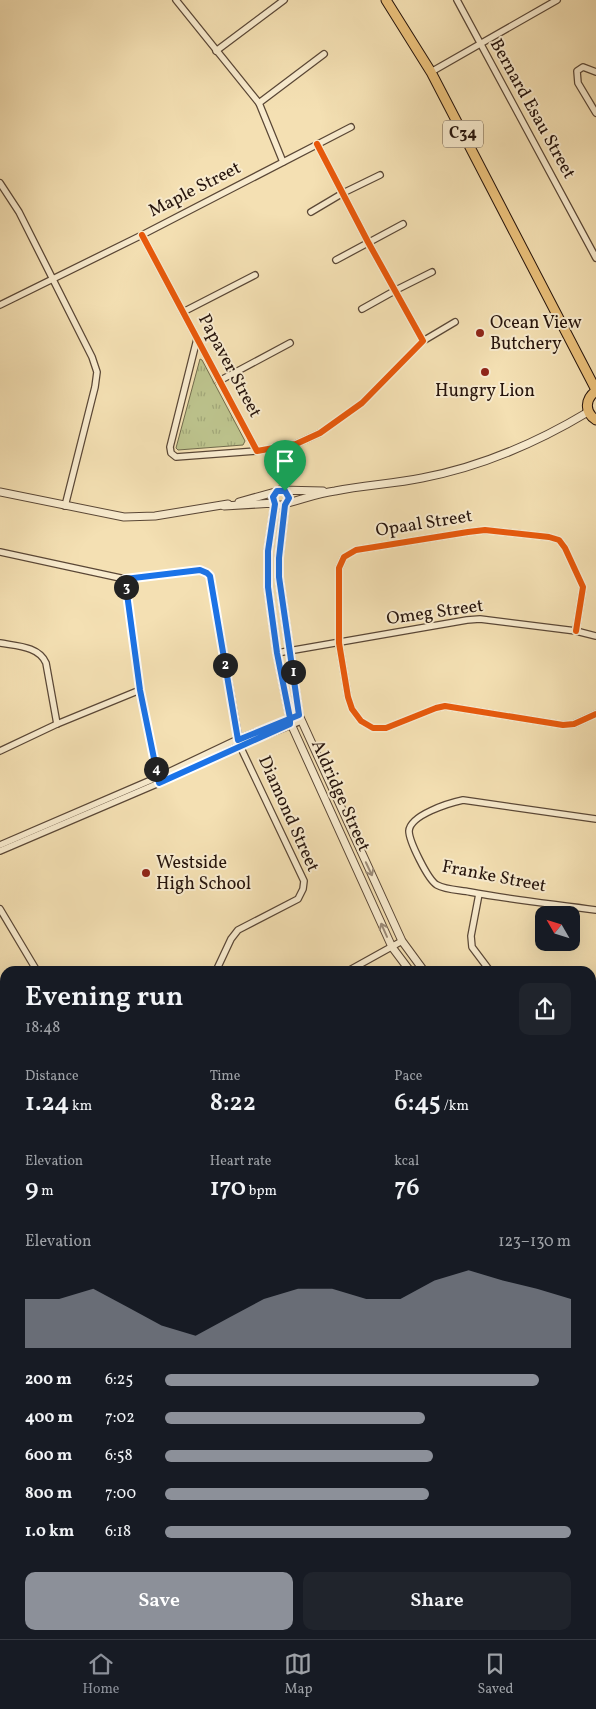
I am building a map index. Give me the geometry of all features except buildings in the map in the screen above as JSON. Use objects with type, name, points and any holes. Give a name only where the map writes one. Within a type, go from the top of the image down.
[{"type":"main road","name":"C34","points":[[386,0],[431,72],[596,390],[588,400],[588,412]]},
{"type":"main road","points":[[588,412],[596,420]]},
{"type":"street","points":[[176,0],[259,103],[283,162]]},
{"type":"street","points":[[216,51],[284,0]]},
{"type":"street","name":"Bernard Esau Street","points":[[456,0],[596,258]]},
{"type":"street","points":[[431,72],[557,0]]},
{"type":"street","points":[[259,103],[324,54]]},
{"type":"street","points":[[596,72],[583,67],[578,71],[578,83],[596,113]]},
{"type":"street","name":"Maple Street","points":[[0,305],[142,235],[351,127]]},
{"type":"street","points":[[317,144],[368,242],[423,341]]},
{"type":"street","points":[[311,212],[343,193],[380,176]]},
{"type":"street","points":[[0,183],[19,212],[92,357],[97,372],[95,387],[65,506]]},
{"type":"street","points":[[336,260],[403,224]]},
{"type":"street","name":"Papaver Street","points":[[142,235],[257,451]]},
{"type":"street","points":[[362,309],[432,272]]},
{"type":"street","points":[[183,312],[255,275]]},
{"type":"street","points":[[197,339],[170,447],[171,453],[176,457],[257,451],[296,444],[320,433],[362,403],[423,341],[455,322]]},
{"type":"street","points":[[219,381],[290,343]]},
{"type":"street","points":[[0,492],[124,517],[140,518],[224,506],[275,504],[280,506],[334,491],[422,478],[463,468],[552,433],[588,412]]},
{"type":"street","points":[[224,506],[280,490],[334,491]]},
{"type":"street","points":[[285,491],[289,498],[286,504]]},
{"type":"street","points":[[275,492],[273,499],[275,504]]},
{"type":"street","name":"Aldridge Street","points":[[275,504],[267,569],[277,653],[290,721],[392,947],[406,966]]},
{"type":"street","name":"Aldridge Street","points":[[286,504],[279,558],[279,577],[300,718],[402,941],[420,966]]},
{"type":"street","name":"Opaal Street","points":[[339,643],[339,568],[344,557],[356,550],[485,530],[549,537],[559,540],[565,548],[582,587],[576,631]]},
{"type":"street","name":"Diamond Street","points":[[0,552],[125,579],[200,570],[210,576],[239,743],[304,881],[303,889],[298,898],[238,930],[231,939],[218,966]]},
{"type":"street","points":[[125,579],[140,690],[159,780]]},
{"type":"street","name":"Omeg Street","points":[[277,653],[480,619],[576,631],[596,636]]},
{"type":"street","points":[[0,643],[36,651],[43,656],[46,663],[57,724]]},
{"type":"street","points":[[339,643],[348,697],[352,709],[361,721],[373,728],[386,728],[445,706],[563,725],[574,724],[596,714]]},
{"type":"street","points":[[0,751],[57,724],[140,690]]},
{"type":"street","points":[[0,851],[239,743],[300,718]]},
{"type":"street","points":[[0,845],[159,780]]},
{"type":"street","name":"Franke Street","points":[[596,819],[463,800],[428,813],[413,822],[409,829],[410,838],[432,882],[438,886],[479,894],[596,910]]},
{"type":"street","points":[[479,894],[471,936],[472,948],[486,966]]},
{"type":"street","points":[[0,910],[34,966]]},
{"type":"street","points":[[357,966],[402,941]]},
{"type":"green space","points":[[200,359],[245,441],[243,445],[178,450],[176,448]]},
{"type":"cycle path","points":[[142,235],[257,451],[296,444],[320,433],[362,403],[423,341],[368,242],[317,144]]},
{"type":"cycle path","points":[[576,631],[583,587],[565,548],[559,540],[549,537],[485,530],[468,532],[356,550],[344,557],[339,568],[339,643],[348,697],[352,709],[361,721],[373,728],[386,728],[445,706],[563,725],[574,724],[596,714]]},
{"type":"place","name":"Ocean View Butchery","points":[[480,333]]},
{"type":"place","name":"Hungry Lion","points":[[485,372]]},
{"type":"place","name":"Westside High School","points":[[146,873]]},
{"type":"route","points":[[285,491],[275,492],[273,497],[275,504],[267,569],[277,653],[290,718],[290,724],[159,783],[140,690],[125,579],[200,570],[210,576],[238,740],[290,718],[299,715],[279,577],[279,558],[285,505],[289,498],[285,491]]}]
